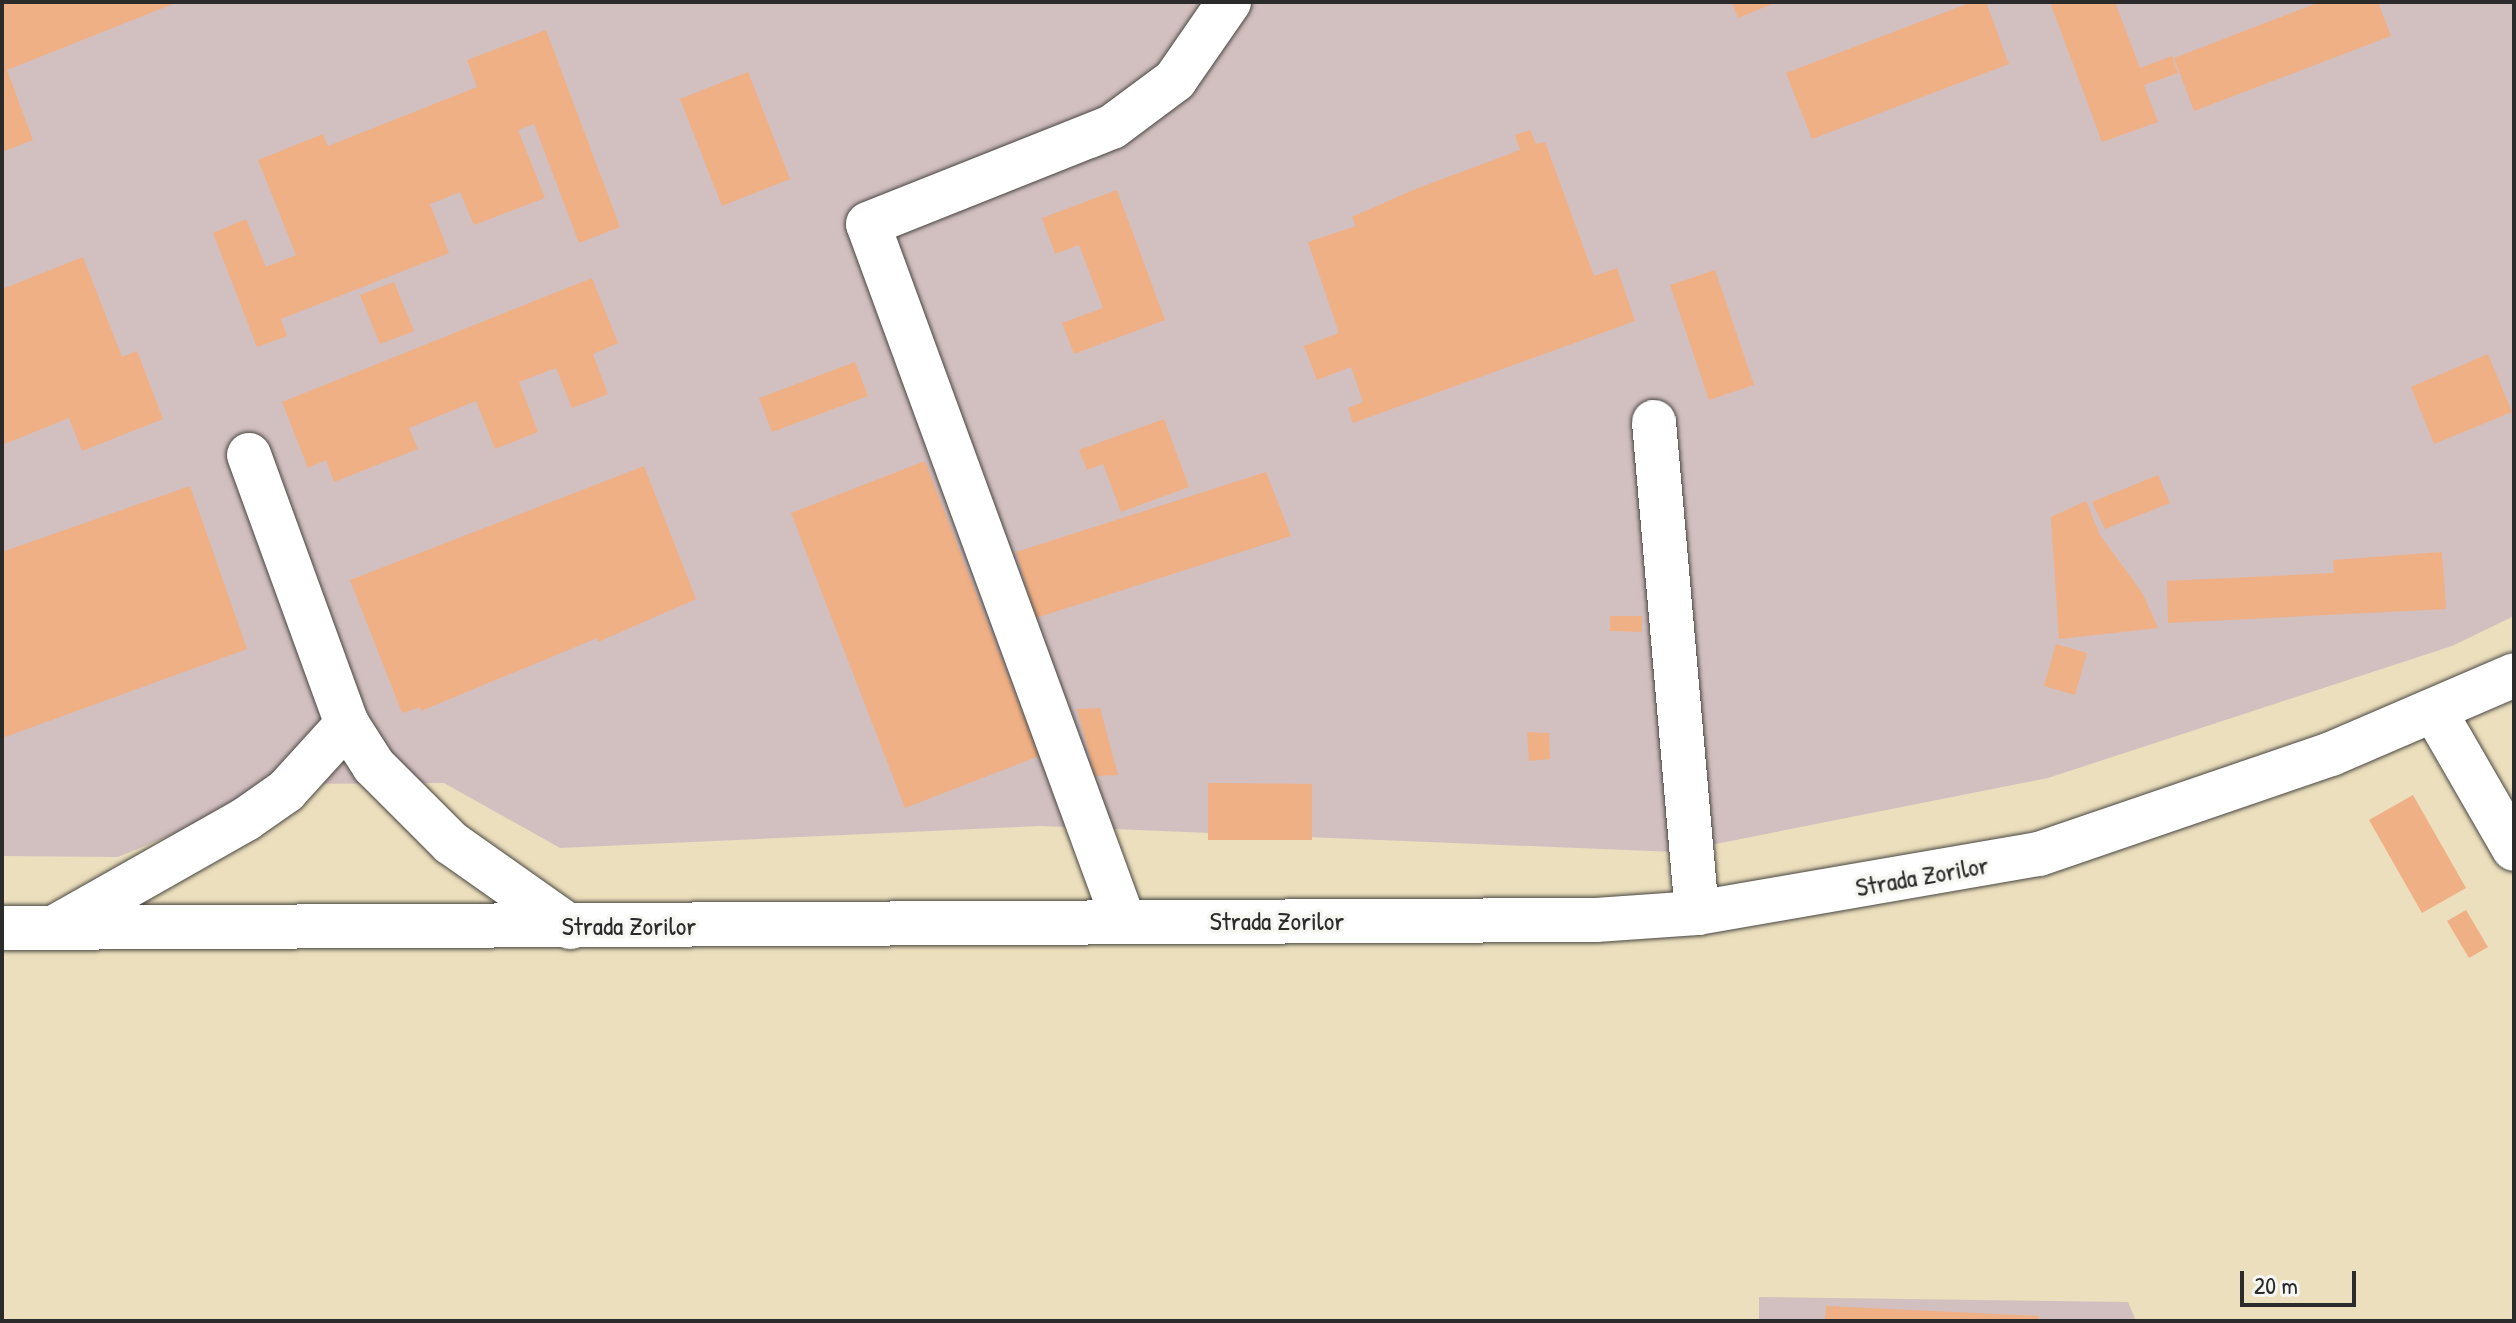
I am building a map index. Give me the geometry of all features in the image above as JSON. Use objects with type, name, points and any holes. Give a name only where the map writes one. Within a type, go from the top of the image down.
[{"type":"street","points":[[1124,922],[868,224],[1112,127],[1175,80],[1229,2]]},
{"type":"street","points":[[1654,422],[1697,913]]},
{"type":"street","points":[[249,455],[347,724],[374,766],[412,808],[451,843],[570,927]]},
{"type":"street","name":"Strada Zorilor","points":[[2,928],[1596,920],[1697,913],[2039,854],[2331,754],[2435,712],[2514,675]]},
{"type":"street","points":[[2435,712],[2514,849]]},
{"type":"street","points":[[53,928],[246,819],[286,791],[347,724]]},
{"type":"shaded area","points":[[2,2],[2514,2],[2514,616],[2452,646],[2048,778],[1675,852],[1040,826],[560,848],[444,783],[294,784],[118,857],[2,856]]},
{"type":"shaded area","points":[[1759,1297],[2128,1302],[2136,1321],[1759,1321]]},
{"type":"building","points":[[2,2],[178,2],[7,70],[33,140],[2,152]]},
{"type":"building","points":[[1732,2],[1777,2],[1738,18]]},
{"type":"building","points":[[1972,2],[1986,2],[2009,64],[1812,139],[1786,73]]},
{"type":"building","points":[[2050,2],[2115,2],[2140,68],[2172,56],[2178,73],[2144,85],[2158,122],[2102,142]]},
{"type":"building","points":[[2320,2],[2378,2],[2391,36],[2194,111],[2174,58]]},
{"type":"building","points":[[546,30],[620,227],[579,243],[534,124],[518,130],[545,198],[474,225],[460,192],[430,204],[449,253],[281,319],[287,336],[257,347],[213,233],[246,219],[266,267],[296,255],[258,160],[323,134],[328,146],[477,87],[467,60]]},
{"type":"building","points":[[748,72],[790,179],[722,206],[680,99]]},
{"type":"building","points":[[1530,130],[1536,144],[1545,142],[1594,276],[1617,268],[1635,321],[1353,423],[1348,408],[1363,402],[1351,367],[1317,380],[1304,346],[1339,333],[1308,242],[1356,226],[1352,217],[1413,190],[1520,150],[1515,135]]},
{"type":"building","points":[[1117,190],[1165,320],[1074,354],[1062,323],[1103,308],[1079,245],[1055,254],[1042,218]]},
{"type":"building","points":[[83,257],[122,357],[137,351],[163,419],[82,451],[69,418],[2,445],[2,289]]},
{"type":"building","points":[[1715,270],[1754,385],[1709,400],[1670,285]]},
{"type":"building","points":[[592,278],[618,343],[593,354],[608,394],[572,408],[556,368],[519,382],[538,432],[495,449],[476,401],[409,428],[418,449],[334,482],[326,460],[308,468],[282,402]]},
{"type":"building","points":[[394,282],[414,331],[380,344],[360,295]]},
{"type":"building","points":[[2488,354],[2512,412],[2434,444],[2411,387]]},
{"type":"building","points":[[855,362],[868,396],[772,432],[759,398]]},
{"type":"building","points":[[1164,419],[1189,487],[1121,512],[1103,464],[1087,470],[1079,450]]},
{"type":"building","points":[[925,461],[1039,756],[905,808],[791,513]]},
{"type":"building","points":[[644,466],[696,599],[598,642],[597,638],[421,711],[420,707],[402,713],[350,580]]},
{"type":"building","points":[[1266,472],[1291,536],[1036,618],[1016,552]]},
{"type":"building","points":[[2158,475],[2170,503],[2105,529],[2092,502]]},
{"type":"building","points":[[190,486],[247,649],[2,738],[2,552]]},
{"type":"building","points":[[2086,501],[2100,535],[2143,594],[2158,628],[2059,639],[2051,517]]},
{"type":"building","points":[[2442,552],[2446,609],[2168,623],[2167,581],[2334,573],[2333,560]]},
{"type":"building","points":[[1610,616],[1642,616],[1642,632],[1610,631]]},
{"type":"building","points":[[2056,644],[2087,653],[2075,695],[2044,686]]},
{"type":"building","points":[[1100,708],[1118,775],[1095,776],[1077,709]]},
{"type":"building","points":[[1527,732],[1549,733],[1550,759],[1529,761]]},
{"type":"building","points":[[1208,783],[1312,784],[1312,840],[1208,840]]},
{"type":"building","points":[[2413,795],[2466,888],[2422,913],[2369,820]]},
{"type":"building","points":[[2466,910],[2488,947],[2469,958],[2447,921]]},
{"type":"building","points":[[1826,1306],[2039,1316],[2039,1321],[1825,1321]]}]
